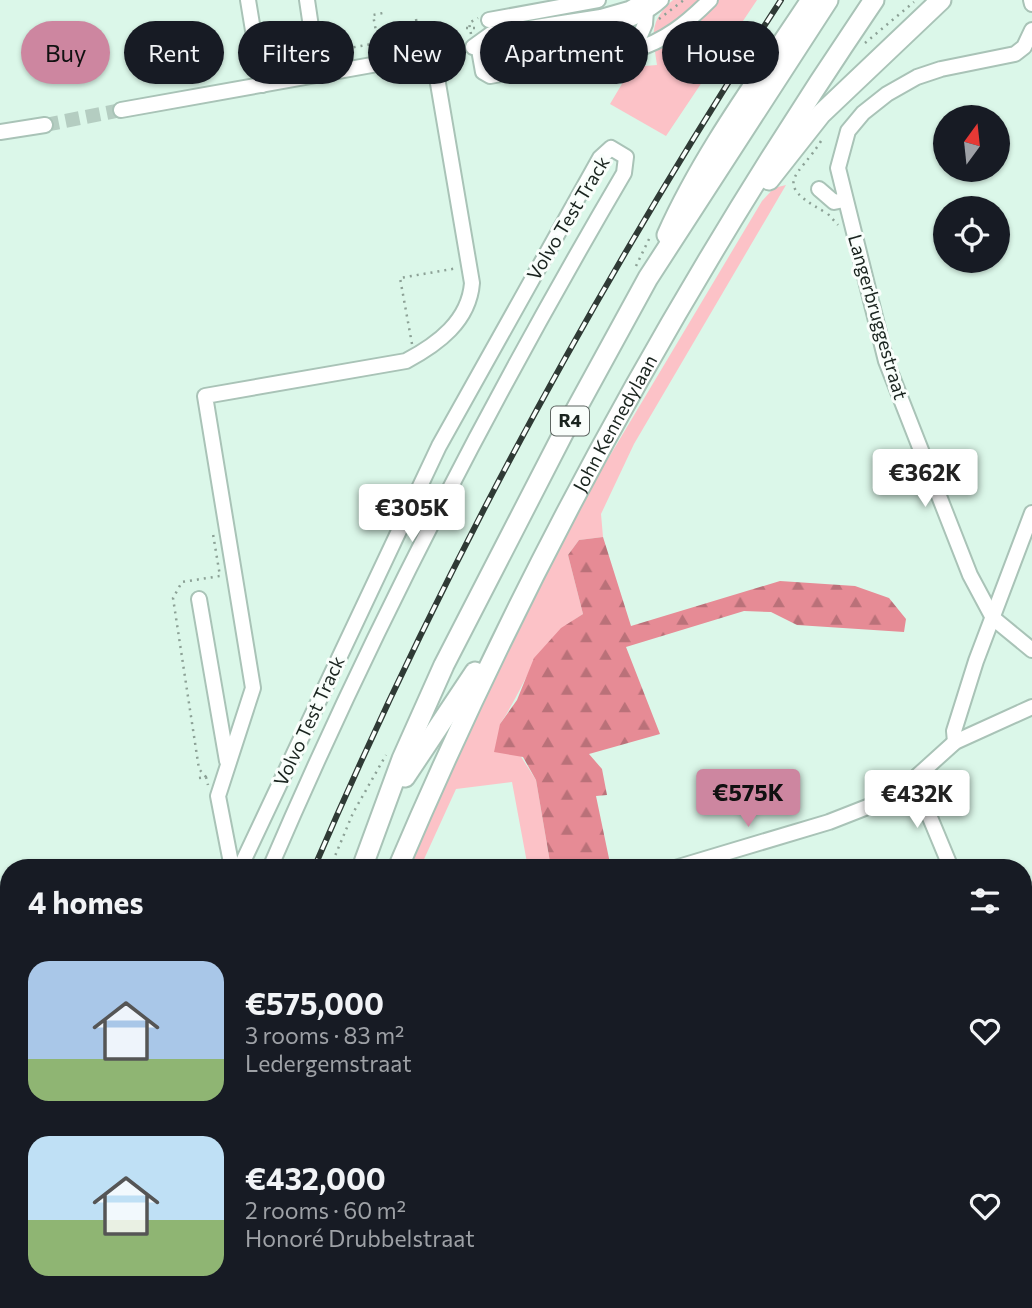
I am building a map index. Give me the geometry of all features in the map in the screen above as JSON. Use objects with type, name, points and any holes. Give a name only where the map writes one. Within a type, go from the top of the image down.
[{"type":"highway","points":[[648,278],[678,210],[811,0]]},
{"type":"highway","name":"John Kennedylaan","points":[[366,859],[402,759],[444,665],[561,438],[648,278],[828,0]]},
{"type":"highway","name":"John Kennedylaan","points":[[375,837],[407,773],[478,667],[529,558],[673,298],[751,166],[860,0]]},
{"type":"highway","name":"John Kennedylaan","points":[[402,859],[516,609],[606,433],[747,192],[874,0]]},
{"type":"highway","points":[[516,609],[556,545],[630,407],[772,174],[821,114],[941,0]]},
{"type":"street","points":[[248,0],[262,85]]},
{"type":"street","points":[[307,0],[310,21]]},
{"type":"street","points":[[489,20],[598,0]]},
{"type":"street","points":[[618,21],[661,0]]},
{"type":"street","points":[[648,46],[657,43],[691,19],[710,0]]},
{"type":"street","name":"Langerbruggestraat","points":[[993,618],[970,575],[886,361],[838,169],[848,131],[863,113],[917,77],[1015,54],[1024,47],[1032,30]]},
{"type":"street","points":[[480,46],[476,45],[480,60]]},
{"type":"street","points":[[121,110],[267,84]]},
{"type":"street","points":[[230,859],[218,796],[253,688],[205,396],[406,361],[432,347],[449,332],[465,311],[471,297],[470,266],[445,84]]},
{"type":"street","points":[[0,132],[45,125]]},
{"type":"street","name":"Volvo Test Track","points":[[244,859],[439,446],[600,158],[611,148],[626,157],[624,173],[524,347],[436,511],[348,695],[274,859]]},
{"type":"street","points":[[819,189],[834,202],[846,206]]},
{"type":"street","points":[[955,742],[954,731],[975,661],[1032,513]]},
{"type":"street","points":[[198,599],[227,763]]},
{"type":"street","points":[[993,618],[1032,650]]},
{"type":"street","points":[[714,859],[830,822],[875,804],[914,779],[955,742],[1032,707]]},
{"type":"street","points":[[914,779],[947,859]]},
{"type":"path","points":[[856,51],[917,0]]},
{"type":"path","points":[[374,21],[373,15],[383,13]]},
{"type":"path","points":[[824,134],[793,183],[796,193],[804,201],[826,213],[840,227]]},
{"type":"path","points":[[414,356],[400,278],[470,266]]},
{"type":"path","points":[[206,777],[199,769],[173,598],[182,582],[220,576],[211,523]]},
{"type":"shaded area","points":[[673,0],[757,0],[743,21],[662,21],[662,84],[701,84],[666,136],[610,104],[622,84],[648,84],[648,66],[657,65],[654,30],[659,15]]},
{"type":"shaded area","points":[[786,185],[634,444],[601,514],[603,537],[579,540],[568,555],[583,614],[552,638],[542,651],[500,724],[536,780],[549,859],[526,859],[512,782],[456,789],[424,859],[410,859],[484,694],[581,504],[762,201],[774,188]]},
{"type":"green space","points":[[603,537],[631,626],[780,581],[855,586],[889,598],[906,619],[904,632],[797,625],[771,612],[744,611],[626,647],[660,734],[589,754],[602,769],[607,795],[596,796],[609,859],[549,859],[536,780],[523,757],[494,752],[500,724],[517,700],[534,658],[561,628],[583,614],[568,555],[579,540]]},
{"type":"tunnel","points":[[466,48],[470,47]]},
{"type":"tunnel","points":[[45,125],[121,110]]},
{"type":"railway","points":[[318,859],[417,643],[529,424],[651,209],[781,0]]}]
